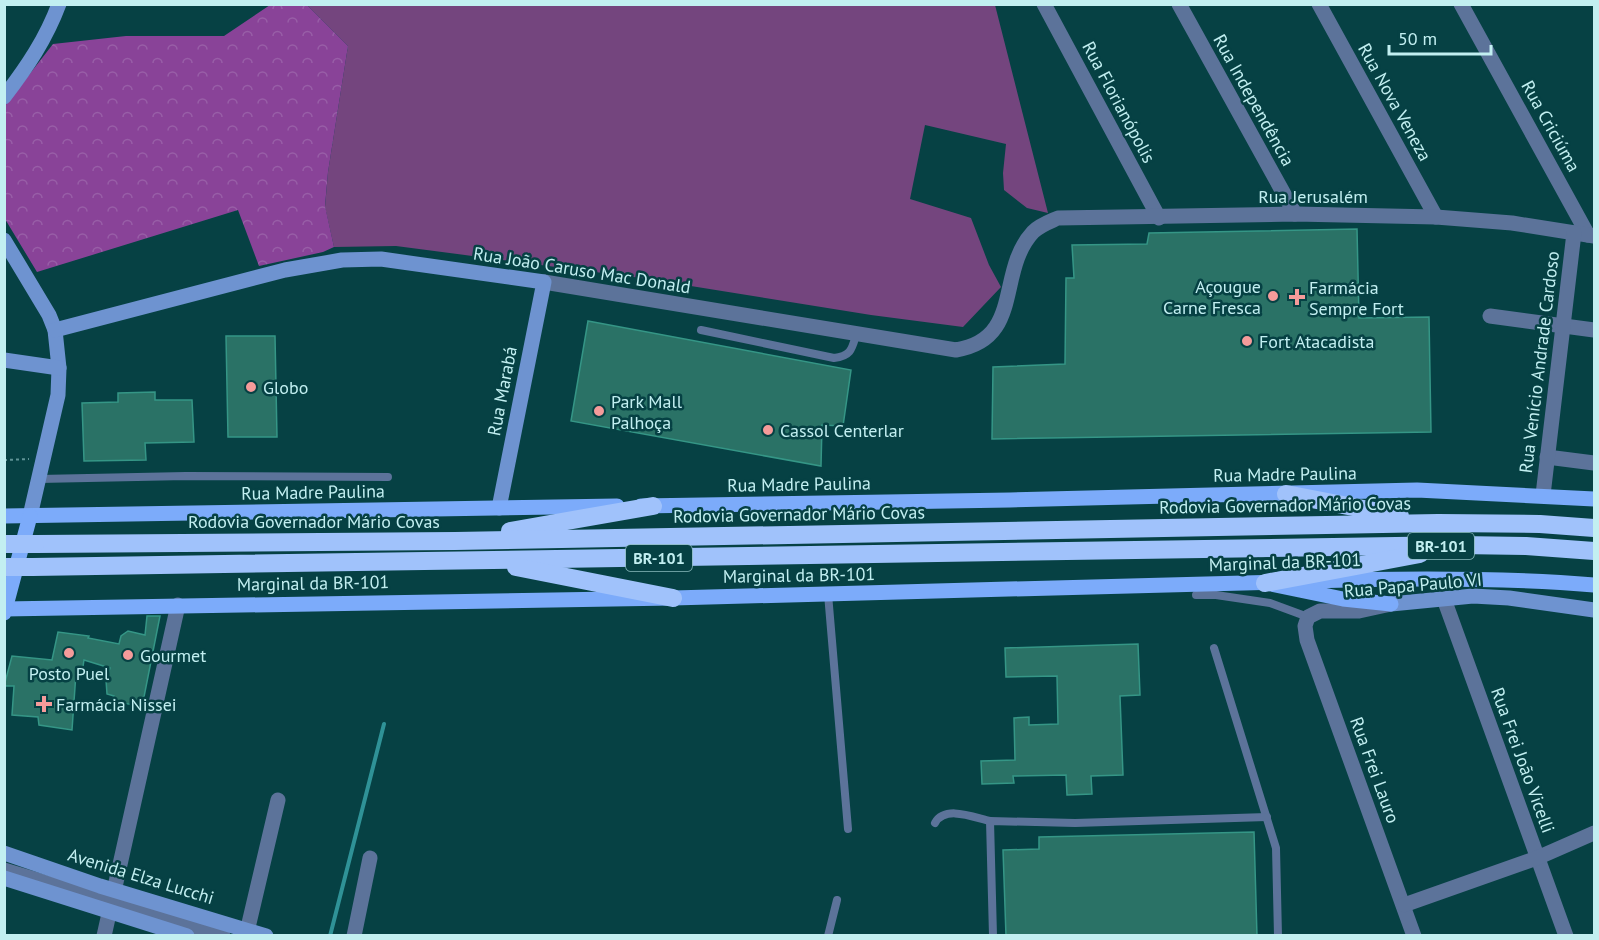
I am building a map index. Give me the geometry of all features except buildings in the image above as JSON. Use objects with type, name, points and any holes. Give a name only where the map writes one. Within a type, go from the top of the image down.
[{"type":"highway","points":[[1286,494],[1437,523]]},
{"type":"highway","points":[[455,541],[653,506]]},
{"type":"highway","name":"Rodovia Governador Mário Covas","points":[[4,544],[455,541],[1437,523],[1594,528]]},
{"type":"highway","points":[[1265,583],[1459,545]]},
{"type":"highway","name":"BR-101","points":[[9,573],[32,567],[1459,545],[1594,550]]},
{"type":"highway","points":[[479,560],[673,598]]},
{"type":"main road","points":[[4,97],[32,59],[45,37],[59,4]]},
{"type":"main road","points":[[4,240],[42,301],[55,330],[59,368],[58,395],[44,459],[30,516],[9,573],[5,610]]},
{"type":"main road","name":"Rua João Caruso Mac Donald","points":[[55,330],[285,270],[342,260],[381,259],[544,282]]},
{"type":"main road","name":"Rua Marabá","points":[[499,508],[544,282]]},
{"type":"main road","points":[[4,360],[59,368]]},
{"type":"main road","name":"Rua Madre Paulina","points":[[4,516],[653,506],[1417,490],[1594,499]]},
{"type":"main road","points":[[9,573],[18,591],[36,608]]},
{"type":"main road","name":"Marginal da BR-101","points":[[5,610],[178,605],[673,598],[1410,579],[1529,581],[1594,585]]},
{"type":"main road","points":[[1265,583],[1343,598],[1391,604]]},
{"type":"main road","name":"Rua Papa Paulo VI","points":[[1391,604],[1473,596],[1509,598],[1594,610]]},
{"type":"main road","name":"Avenida Elza Lucchi","points":[[4,853],[187,936]]},
{"type":"main road","name":"Avenida Elza Lucchi","points":[[4,878],[266,936]]},
{"type":"street","name":"Rua Florianópolis","points":[[1044,4],[1158,218]]},
{"type":"street","name":"Rua Independência","points":[[1179,4],[1295,214]]},
{"type":"street","name":"Rua Nova Veneza","points":[[1319,4],[1436,217]]},
{"type":"street","name":"Rua Criciúma","points":[[1461,4],[1586,235]]},
{"type":"street","name":"Rua Jerusalém","points":[[1034,231],[1058,218],[1295,214],[1436,217],[1512,223],[1586,235]]},
{"type":"street","name":"Rua João Caruso Mac Donald","points":[[544,282],[956,350],[973,347],[986,340],[995,331],[1001,319],[1020,255],[1034,231]]},
{"type":"street","name":"Rua Venício Andrade Cardoso","points":[[1543,495],[1563,326],[1586,235]]},
{"type":"street","points":[[1490,316],[1594,330]]},
{"type":"street","points":[[1548,457],[1594,463]]},
{"type":"street","name":"Rua Frei João Vicelli","points":[[1444,599],[1566,936]]},
{"type":"street","name":"Rua Papa Paulo VI","points":[[1308,617],[1320,611],[1359,611],[1391,604]]},
{"type":"street","points":[[104,936],[178,605]]},
{"type":"street","name":"Rua Frei Lauro","points":[[1308,617],[1305,626],[1307,640],[1414,936]]},
{"type":"street","points":[[246,933],[278,800]]},
{"type":"street","points":[[1404,906],[1537,858],[1594,833]]},
{"type":"street","points":[[354,936],[370,858]]},
{"type":"street","points":[[4,870],[223,936]]},
{"type":"lane","points":[[701,330],[834,358],[844,357],[852,349],[856,334]]},
{"type":"lane","points":[[39,479],[388,477]]},
{"type":"lane","points":[[828,594],[848,829]]},
{"type":"lane","points":[[1196,595],[1216,595],[1270,603],[1308,617]]},
{"type":"lane","points":[[1214,648],[1276,848],[1278,936]]},
{"type":"lane","points":[[935,823],[940,816],[949,813],[990,821],[1075,823],[1267,817]]},
{"type":"lane","points":[[990,821],[993,936]]},
{"type":"lane","points":[[828,936],[837,900]]},
{"type":"path","points":[[4,460],[44,459]]},
{"type":"shaded area","points":[[307,5],[995,5],[1048,213],[1027,208],[1004,190],[1006,144],[925,125],[910,199],[971,218],[989,265],[1001,287],[963,327],[871,315],[641,278],[396,246],[334,247],[325,207],[328,172],[348,46]]},
{"type":"green space","points":[[270,5],[307,5],[348,46],[328,172],[325,206],[334,247],[323,252],[259,266],[238,210],[37,272],[5,219],[4,107],[53,44],[126,36],[224,36]]},
{"type":"waterway","points":[[330,936],[384,724]]},
{"type":"place","name":"Açougue Carne Fresca","points":[[1273,296]]},
{"type":"place","name":"Farmácia Sempre Fort","points":[[1297,297]]},
{"type":"place","name":"Fort Atacadista","points":[[1247,341]]},
{"type":"place","name":"Globo","points":[[251,387]]},
{"type":"place","name":"Park Mall Palhoça","points":[[599,411]]},
{"type":"place","name":"Cassol Centerlar","points":[[768,430]]},
{"type":"place","name":"Posto Puel","points":[[69,653]]},
{"type":"place","name":"Gourmet","points":[[128,655]]},
{"type":"place","name":"Farmácia Nissei","points":[[44,704]]}]
